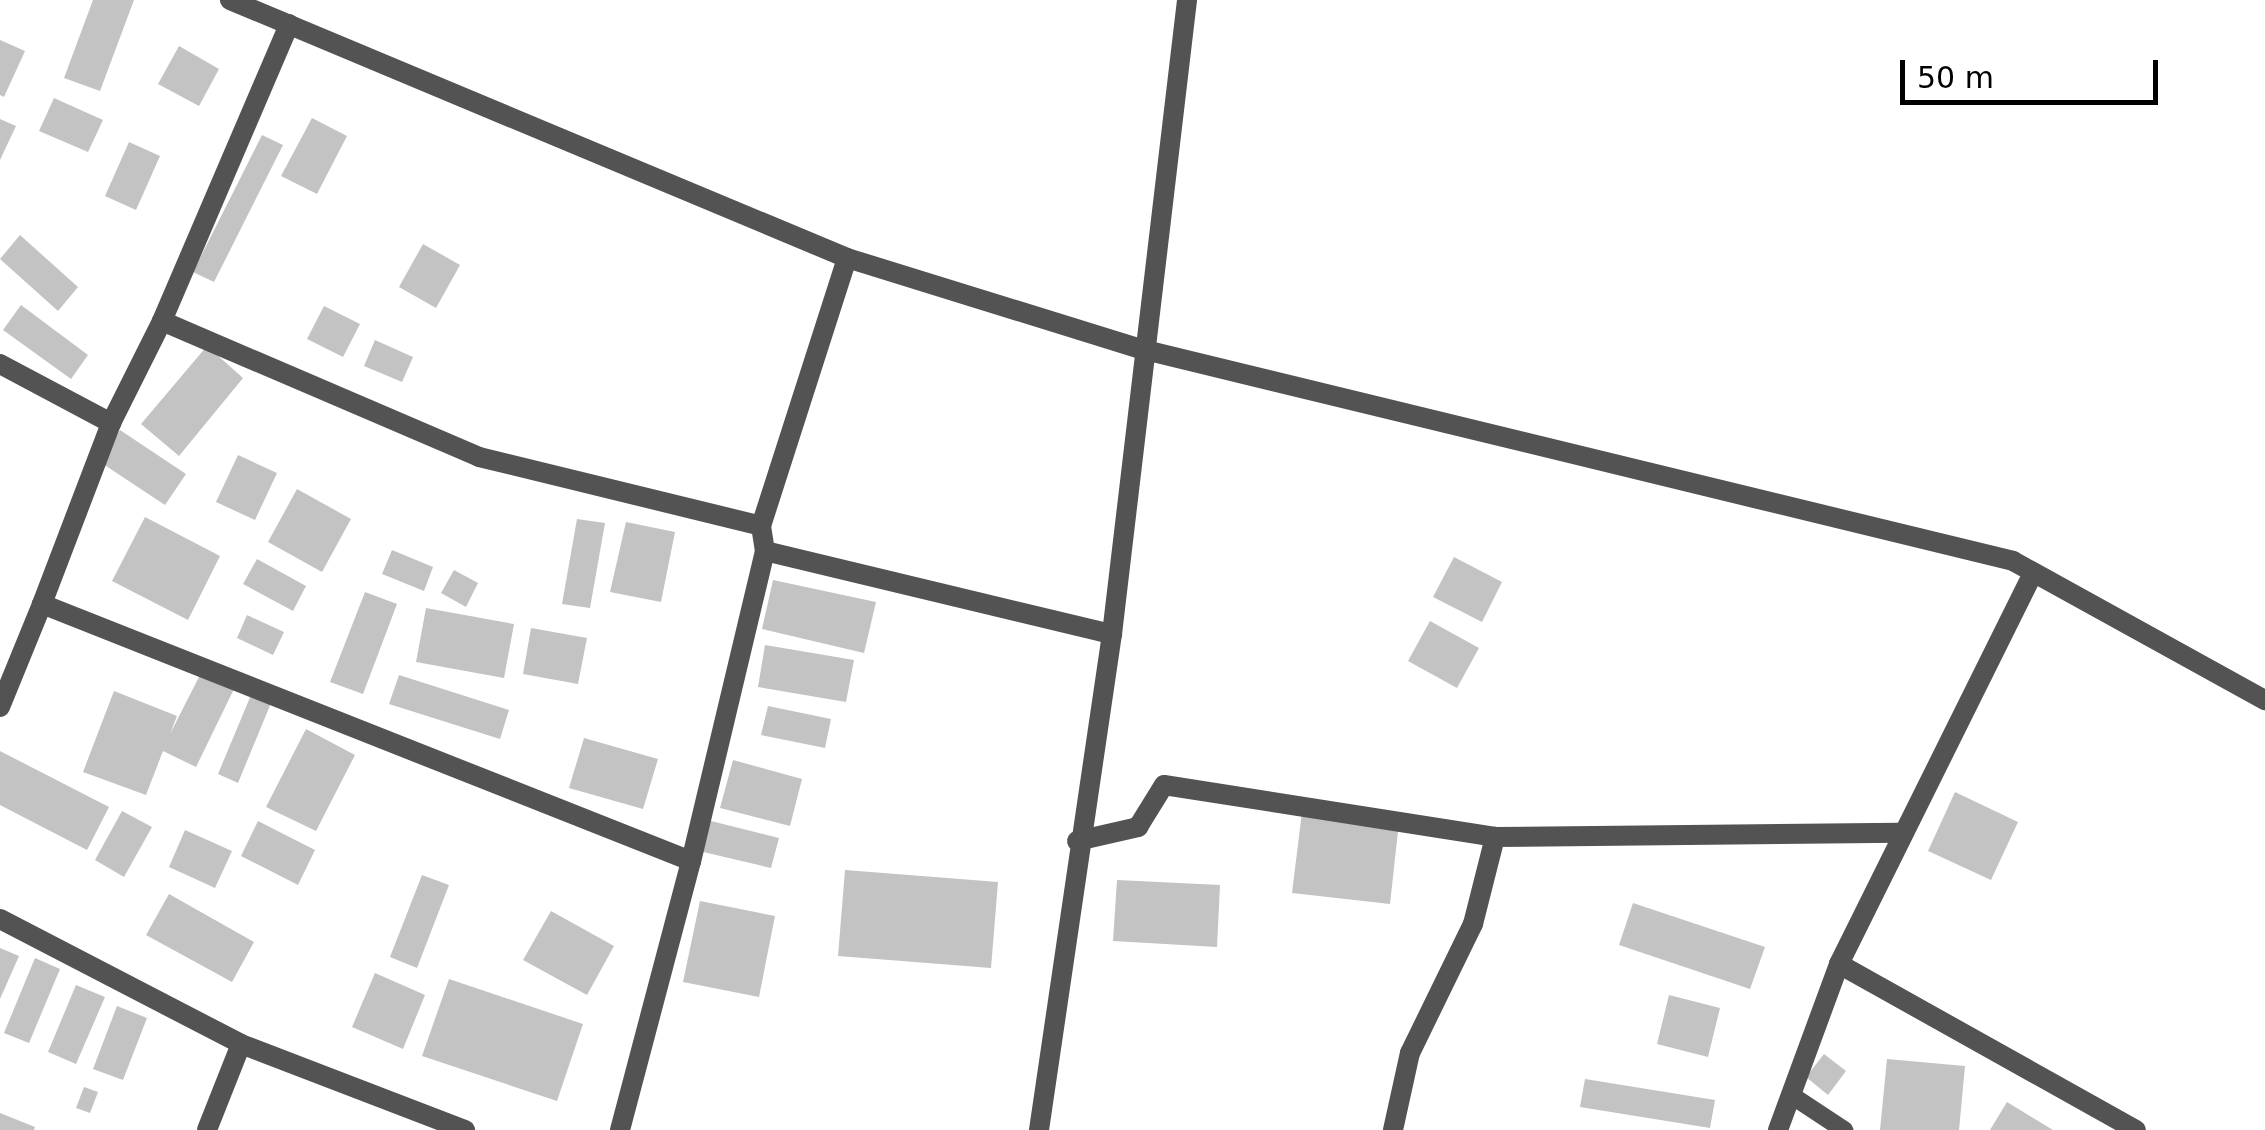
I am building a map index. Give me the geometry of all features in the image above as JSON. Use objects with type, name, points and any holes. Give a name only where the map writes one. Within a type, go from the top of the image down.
[{"type":"street","points":[[230,0],[847,258],[1142,350],[2013,562],[2265,700]]},
{"type":"street","points":[[1039,1130],[1076,841],[1112,634],[1142,350],[1187,0]]},
{"type":"street","points":[[0,707],[111,422],[162,321],[290,24]]},
{"type":"street","points":[[620,1130],[692,860],[765,551],[761,526],[847,258]]},
{"type":"street","points":[[162,321],[479,457],[761,526]]},
{"type":"street","points":[[0,364],[111,422]]},
{"type":"street","points":[[765,551],[1112,634]]},
{"type":"street","points":[[1778,1130],[1839,964],[1900,833],[2033,573]]},
{"type":"street","points":[[42,604],[692,860]]},
{"type":"street","points":[[1076,841],[1138,827],[1164,785],[1495,837],[1900,833]]},
{"type":"street","points":[[1393,1130],[1410,1052],[1473,924],[1495,837]]},
{"type":"street","points":[[0,918],[241,1044],[465,1130]]},
{"type":"street","points":[[1839,964],[2102,1121],[2136,1130]]},
{"type":"street","points":[[207,1130],[241,1044]]},
{"type":"lane","points":[[1791,1095],[1844,1130]]},
{"type":"building","points":[[93,0],[134,0],[100,91],[64,78]]},
{"type":"building","points":[[0,40],[25,51],[4,97],[0,95]]},
{"type":"building","points":[[179,46],[219,69],[199,106],[158,84]]},
{"type":"building","points":[[54,98],[103,120],[88,152],[39,131]]},
{"type":"building","points":[[312,118],[347,136],[317,194],[281,176]]},
{"type":"building","points":[[0,119],[16,126],[0,160]]},
{"type":"building","points":[[262,135],[283,145],[214,282],[193,272]]},
{"type":"building","points":[[129,142],[160,156],[136,210],[105,196]]},
{"type":"building","points":[[20,235],[78,287],[58,311],[0,259]]},
{"type":"building","points":[[423,244],[460,265],[436,308],[399,287]]},
{"type":"building","points":[[21,305],[88,355],[71,379],[3,330]]},
{"type":"building","points":[[324,306],[360,324],[343,357],[307,339]]},
{"type":"building","points":[[375,340],[413,357],[402,382],[364,366]]},
{"type":"building","points":[[207,346],[243,378],[179,456],[141,424]]},
{"type":"building","points":[[120,430],[186,474],[165,505],[100,462]]},
{"type":"building","points":[[238,455],[277,473],[255,520],[216,502]]},
{"type":"building","points":[[297,489],[351,519],[322,572],[268,542]]},
{"type":"building","points":[[145,517],[220,556],[188,620],[112,581]]},
{"type":"building","points":[[577,519],[605,523],[590,608],[562,604]]},
{"type":"building","points":[[626,522],[675,532],[661,602],[610,592]]},
{"type":"building","points":[[392,550],[433,567],[424,591],[382,574]]},
{"type":"building","points":[[1454,557],[1502,582],[1482,622],[1433,597]]},
{"type":"building","points":[[257,559],[306,586],[293,611],[243,584]]},
{"type":"building","points":[[454,570],[478,583],[466,607],[441,593]]},
{"type":"building","points":[[773,580],[876,602],[864,653],[762,629]]},
{"type":"building","points":[[365,592],[397,604],[363,694],[330,682]]},
{"type":"building","points":[[426,608],[514,624],[504,678],[416,662]]},
{"type":"building","points":[[247,615],[284,632],[273,655],[237,638]]},
{"type":"building","points":[[1430,621],[1479,648],[1457,688],[1408,661]]},
{"type":"building","points":[[531,628],[587,638],[578,684],[523,674]]},
{"type":"building","points":[[765,645],[854,660],[846,702],[758,687]]},
{"type":"building","points":[[201,673],[234,689],[196,767],[163,751],[146,795],[83,772],[114,691],[177,716],[170,734]]},
{"type":"building","points":[[399,675],[509,710],[500,739],[389,704]]},
{"type":"building","points":[[251,695],[271,703],[238,783],[218,774]]},
{"type":"building","points":[[768,706],[831,719],[825,748],[761,735]]},
{"type":"building","points":[[306,729],[355,755],[316,831],[266,807]]},
{"type":"building","points":[[584,738],[658,759],[643,809],[569,788]]},
{"type":"building","points":[[0,751],[109,807],[87,850],[0,805]]},
{"type":"building","points":[[733,760],[802,779],[790,826],[720,808]]},
{"type":"building","points":[[1955,792],[2018,822],[1991,880],[1928,851]]},
{"type":"building","points":[[122,811],[152,827],[124,877],[95,860]]},
{"type":"building","points":[[1302,812],[1399,822],[1390,904],[1292,893]]},
{"type":"building","points":[[707,820],[779,838],[771,868],[699,851]]},
{"type":"building","points":[[258,821],[315,850],[298,885],[241,856]]},
{"type":"building","points":[[185,830],[232,851],[215,888],[169,867]]},
{"type":"building","points":[[845,870],[998,882],[991,968],[838,956]]},
{"type":"building","points":[[422,875],[449,885],[417,968],[390,957]]},
{"type":"building","points":[[1117,880],[1220,885],[1217,947],[1113,941]]},
{"type":"building","points":[[169,894],[254,942],[232,982],[146,935]]},
{"type":"building","points":[[700,901],[775,916],[759,997],[683,982]]},
{"type":"building","points":[[1633,903],[1765,947],[1750,989],[1619,945]]},
{"type":"building","points":[[551,911],[614,946],[587,995],[523,960]]},
{"type":"building","points":[[0,948],[19,956],[0,999]]},
{"type":"building","points":[[35,958],[60,969],[29,1043],[4,1033]]},
{"type":"building","points":[[375,973],[425,995],[403,1049],[352,1027]]},
{"type":"building","points":[[449,979],[583,1024],[557,1101],[422,1056]]},
{"type":"building","points":[[76,985],[105,997],[76,1064],[48,1052]]},
{"type":"building","points":[[1669,995],[1720,1008],[1708,1057],[1657,1044]]},
{"type":"building","points":[[117,1006],[147,1018],[123,1080],[93,1069]]},
{"type":"building","points":[[1824,1054],[1846,1071],[1828,1095],[1806,1077]]},
{"type":"building","points":[[1887,1059],[1965,1066],[1959,1130],[1880,1130]]},
{"type":"building","points":[[1585,1079],[1715,1100],[1710,1128],[1580,1107]]},
{"type":"building","points":[[84,1087],[98,1092],[90,1113],[76,1108]]},
{"type":"building","points":[[2007,1102],[2053,1130],[1990,1130]]},
{"type":"building","points":[[0,1113],[35,1127],[34,1130],[0,1130]]}]
